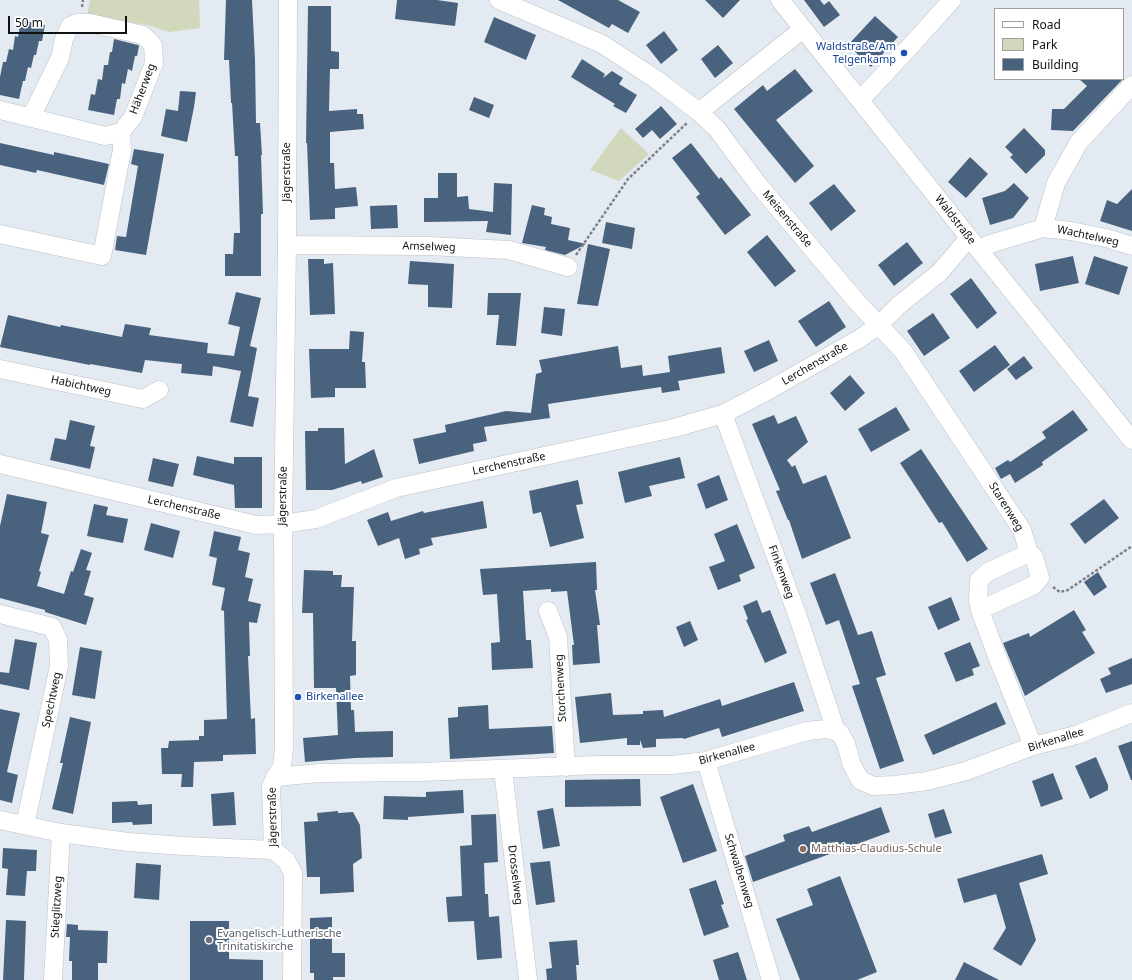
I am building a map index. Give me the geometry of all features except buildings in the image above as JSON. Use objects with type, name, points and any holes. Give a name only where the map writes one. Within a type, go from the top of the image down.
[{"type":"street","name":"Jägerstraße","points":[[288,0],[287,245],[282,524],[284,748],[282,766],[275,776],[271,786],[272,850],[286,860],[293,873],[292,980]]},
{"type":"street","name":"Meisenstraße","points":[[499,0],[602,44],[657,80],[699,112],[717,129],[762,189],[857,302],[879,325]]},
{"type":"street","name":"Waldstraße","points":[[780,0],[1132,440]]},
{"type":"street","points":[[860,100],[952,0]]},
{"type":"street","name":"Häherweg","points":[[31,117],[60,58],[64,39],[70,26],[77,23],[90,23],[143,35],[153,45],[154,63],[133,117],[121,132]]},
{"type":"street","points":[[699,112],[803,29]]},
{"type":"street","points":[[974,244],[990,244],[1043,228],[1056,183],[1080,142],[1132,85]]},
{"type":"street","points":[[0,110],[106,136],[121,132],[122,150],[102,256],[0,234]]},
{"type":"street","name":"Wachtelweg","points":[[1043,228],[1071,231],[1110,239],[1132,246]]},
{"type":"street","name":"Lerchenstraße","points":[[0,464],[256,525],[282,524],[316,519],[396,488],[674,428],[723,414],[852,343],[879,325],[899,305],[974,244]]},
{"type":"street","name":"Amselweg","points":[[287,245],[429,246],[510,250],[568,267]]},
{"type":"street","name":"Starenweg","points":[[879,325],[903,351],[1022,530],[1029,553],[1034,558],[1040,578]]},
{"type":"street","name":"Habichtweg","points":[[0,369],[143,399],[160,390]]},
{"type":"street","name":"Finkenweg","points":[[723,414],[798,617],[836,731]]},
{"type":"street","points":[[1029,553],[988,572],[979,580],[978,600],[980,610],[1001,666],[1033,746]]},
{"type":"street","points":[[980,610],[1034,585],[1040,578]]},
{"type":"street","name":"Storchenweg","points":[[548,611],[558,637],[566,767]]},
{"type":"street","name":"Spechtweg","points":[[0,614],[52,627],[58,640],[59,666],[25,825]]},
{"type":"street","name":"Birkenallee","points":[[275,776],[503,770],[599,765],[672,765],[706,762],[807,731],[828,729],[840,733],[846,744],[852,765],[860,780],[873,786],[927,781],[966,771],[1033,746],[1076,735],[1132,713]]},
{"type":"street","name":"Schwalbenweg","points":[[706,762],[771,980]]},
{"type":"street","name":"Drosselweg","points":[[503,770],[528,980]]},
{"type":"street","points":[[0,820],[61,833],[128,842],[272,850]]},
{"type":"street","name":"Stieglitzweg","points":[[53,980],[61,833]]},
{"type":"path","points":[[568,267],[628,179],[699,112]]},
{"type":"path","points":[[1040,578],[1060,592],[1068,590],[1132,546]]},
{"type":"green space","points":[[90,0],[199,0],[200,28],[169,32],[147,25],[87,15]]},
{"type":"green space","points":[[621,128],[649,154],[619,181],[590,170]]},
{"type":"place","name":"Waldstraße/Am Telgenkamp","points":[[904,53]]},
{"type":"place","name":"Birkenallee","points":[[298,697]]},
{"type":"place","name":"Matthias-Claudius-Schule","points":[[803,849]]},
{"type":"place","name":"Evangelisch-Lutherische Trinitatiskirche","points":[[209,940]]}]
